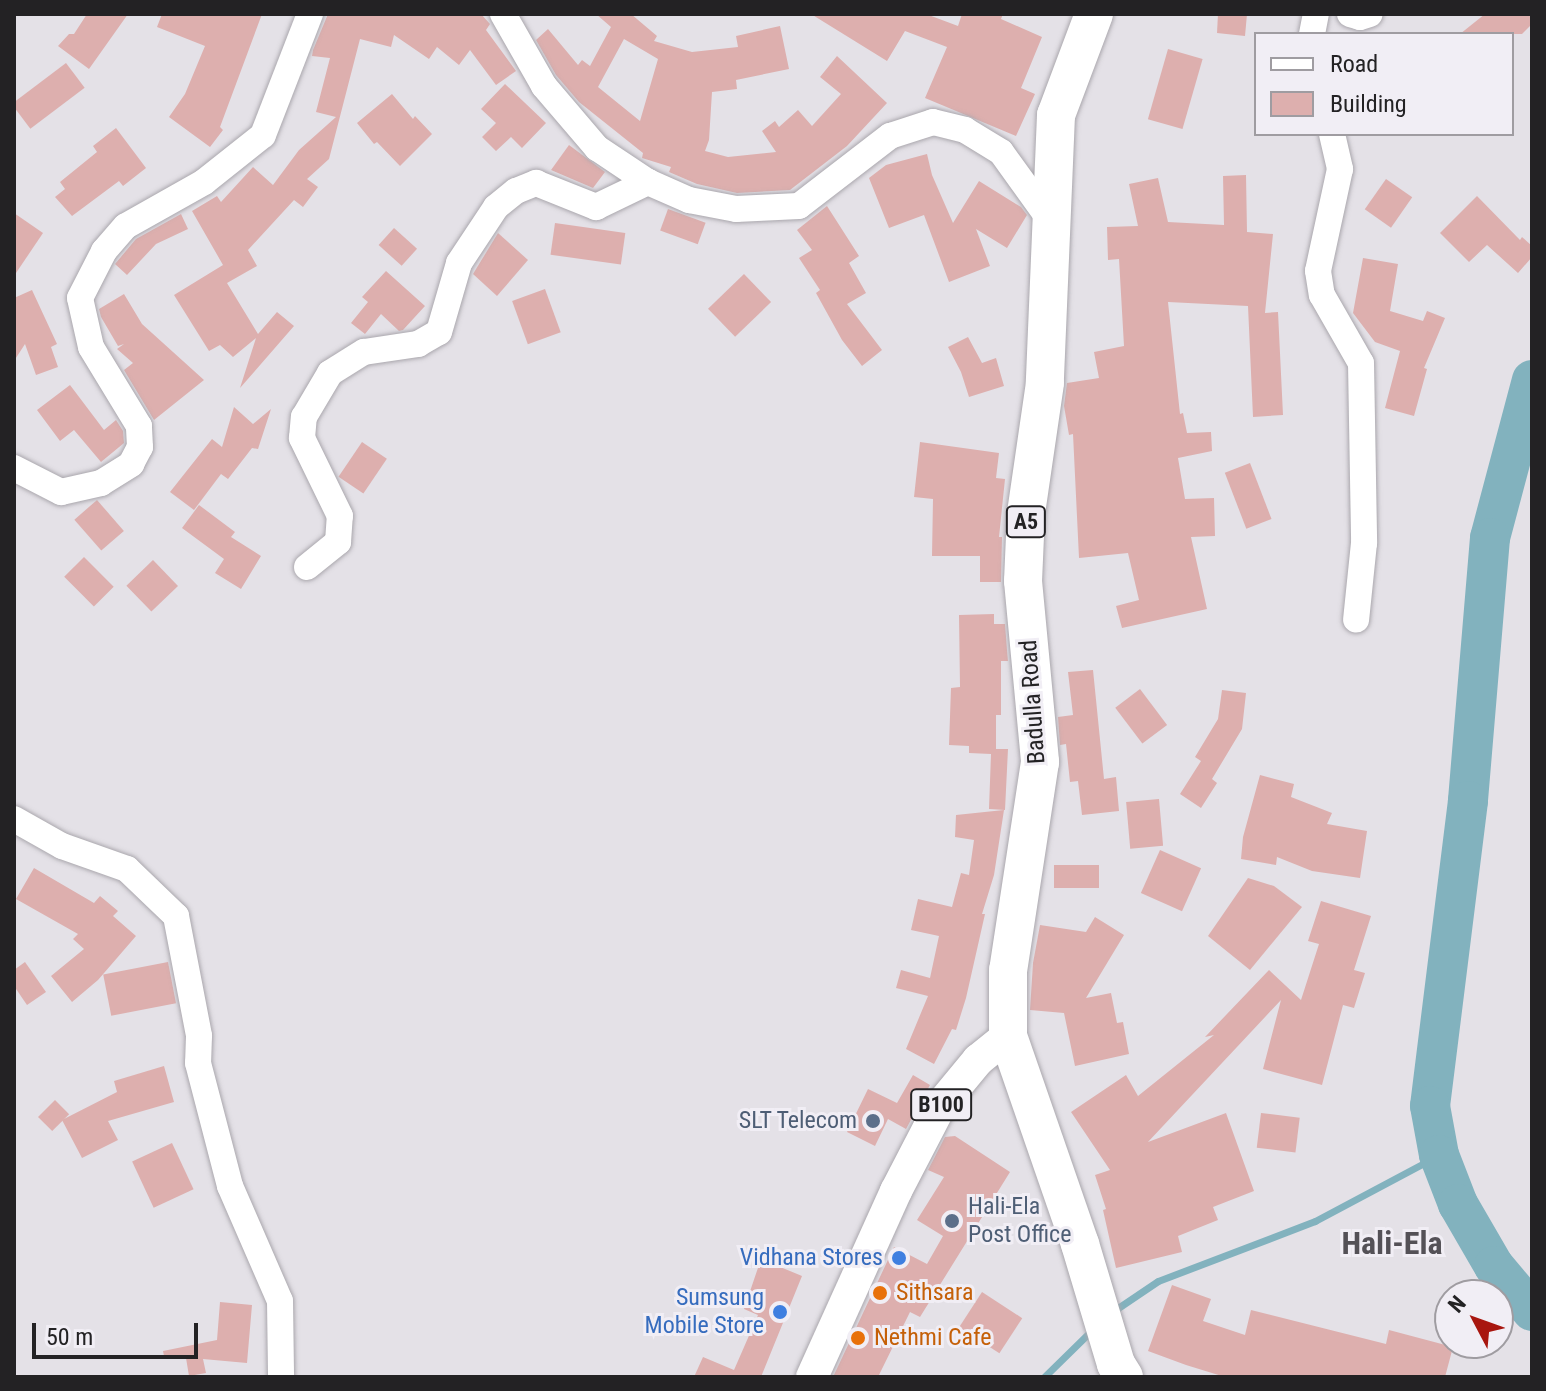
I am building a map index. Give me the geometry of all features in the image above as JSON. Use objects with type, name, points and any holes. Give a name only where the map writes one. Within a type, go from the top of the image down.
[{"type":"highway","name":"Badulla Road","points":[[1094,14],[1056,115],[1045,383],[1026,513],[1023,581],[1040,762],[1008,970],[1008,1036],[1120,1370]]},
{"type":"main road","name":"B100","points":[[812,1377],[896,1191],[940,1106],[978,1060],[1008,1036]]},
{"type":"street","points":[[14,468],[61,492],[101,483],[131,464],[140,447],[139,426],[91,347],[80,298],[104,251],[126,226],[204,182],[263,135],[310,14]]},
{"type":"street","points":[[503,14],[553,96],[597,148],[648,182],[689,200],[736,209],[799,206],[890,136],[933,122],[965,130],[1001,152],[1050,220]]},
{"type":"street","points":[[1350,14],[1360,17],[1370,14]]},
{"type":"street","points":[[1332,136],[1340,169],[1318,271],[1322,295],[1361,363],[1364,543],[1356,620]]},
{"type":"street","points":[[307,567],[338,542],[340,516],[302,438],[304,417],[330,373],[364,352],[418,344],[439,332],[459,263],[496,207],[516,191],[536,183],[596,207],[648,182]]},
{"type":"street","points":[[14,819],[62,846],[127,869],[176,916],[199,1036],[198,1063],[230,1186],[280,1301],[281,1377]]},
{"type":"building","points":[[87,14],[128,14],[89,69],[58,46],[69,34],[74,34]]},
{"type":"building","points":[[162,14],[262,14],[220,127],[223,130],[210,147],[169,117],[185,94],[205,46],[157,27]]},
{"type":"building","points":[[328,14],[481,14],[490,24],[486,30],[516,71],[496,85],[470,50],[459,65],[437,47],[429,59],[394,35],[391,47],[360,39],[329,159],[307,179],[318,187],[303,207],[294,200],[248,250],[257,266],[227,283],[258,334],[277,312],[294,326],[240,388],[256,338],[233,357],[220,345],[209,351],[174,295],[223,265],[192,211],[217,196],[221,202],[253,167],[273,185],[299,150],[336,117],[316,112],[330,58],[312,56]]},
{"type":"building","points":[[596,14],[631,14],[657,36],[654,41],[692,52],[738,47],[736,36],[780,26],[789,69],[736,80],[737,89],[712,92],[709,140],[705,151],[728,157],[776,152],[762,131],[775,121],[779,127],[798,110],[812,126],[841,94],[820,77],[837,56],[887,103],[847,146],[790,190],[737,193],[697,184],[669,172],[671,167],[642,158],[643,153],[579,102],[556,75],[536,40],[548,29],[578,65],[582,60],[590,66],[611,27]],"holes":[[[624,39],[658,59],[640,121],[598,87]]]},
{"type":"building","points":[[811,14],[926,14],[958,26],[962,14],[1003,14],[1001,19],[1042,37],[1021,88],[1035,94],[1016,136],[925,98],[947,47],[905,31],[887,61]]},
{"type":"building","points":[[1218,14],[1247,14],[1245,36],[1217,33]]},
{"type":"building","points":[[1485,14],[1532,14],[1532,24],[1522,34],[1462,32]]},
{"type":"building","points":[[1168,49],[1203,59],[1182,129],[1148,119]]},
{"type":"building","points":[[66,63],[85,88],[30,129],[14,107],[14,102]]},
{"type":"building","points":[[505,84],[546,123],[522,148],[511,137],[496,151],[482,137],[496,123],[481,109]]},
{"type":"building","points":[[392,94],[413,119],[415,116],[432,134],[400,166],[377,142],[374,144],[357,123]]},
{"type":"building","points":[[116,128],[146,168],[123,186],[119,181],[72,216],[55,197],[65,189],[60,182],[97,152],[93,146]]},
{"type":"building","points":[[569,145],[605,172],[593,188],[551,170]]},
{"type":"building","points":[[927,154],[932,175],[953,223],[979,181],[1021,207],[1027,215],[1007,248],[976,229],[990,266],[949,282],[924,215],[889,228],[869,178],[886,165]]},
{"type":"building","points":[[1246,175],[1247,232],[1273,234],[1265,313],[1278,312],[1283,415],[1253,417],[1248,306],[1168,302],[1180,414],[1183,413],[1187,433],[1211,432],[1212,451],[1178,458],[1185,499],[1214,498],[1215,536],[1191,537],[1207,609],[1122,628],[1116,606],[1139,600],[1128,553],[1079,558],[1073,434],[1069,435],[1064,406],[1067,383],[1099,378],[1094,352],[1124,346],[1119,259],[1108,260],[1107,227],[1138,226],[1129,184],[1158,178],[1168,222],[1224,225],[1223,176]]},
{"type":"building","points":[[1386,179],[1412,197],[1391,228],[1365,209]]},
{"type":"building","points":[[1477,196],[1520,240],[1522,237],[1532,246],[1532,257],[1518,273],[1487,245],[1469,262],[1440,233]]},
{"type":"building","points":[[827,206],[859,256],[849,263],[866,293],[847,304],[882,350],[862,366],[842,340],[816,293],[820,290],[799,258],[812,250],[797,230]]},
{"type":"building","points":[[668,209],[706,223],[698,244],[660,231]]},
{"type":"building","points":[[14,213],[43,233],[14,276]]},
{"type":"building","points":[[181,214],[188,229],[156,244],[127,275],[115,264],[136,239]]},
{"type":"building","points":[[555,223],[625,233],[621,265],[551,255]]},
{"type":"building","points":[[394,228],[417,249],[402,266],[379,245]]},
{"type":"building","points":[[498,233],[528,260],[497,296],[473,274]]},
{"type":"building","points":[[1363,258],[1398,264],[1390,311],[1423,321],[1427,311],[1445,318],[1424,368],[1427,369],[1414,416],[1385,408],[1400,351],[1375,342],[1353,313]]},
{"type":"building","points":[[386,271],[425,306],[403,330],[399,331],[381,314],[365,334],[351,323],[368,302],[362,297]]},
{"type":"building","points":[[744,274],[771,302],[735,337],[708,309]]},
{"type":"building","points":[[545,289],[561,332],[528,344],[512,301]]},
{"type":"building","points":[[32,290],[57,344],[51,347],[58,367],[36,375],[25,344],[14,361],[14,298]]},
{"type":"building","points":[[124,294],[142,324],[204,380],[154,420],[124,370],[133,363],[117,349],[124,344],[118,346],[99,309]]},
{"type":"building","points":[[968,337],[982,363],[996,358],[1004,386],[969,397],[948,347]]},
{"type":"building","points":[[70,385],[104,430],[116,420],[123,431],[124,443],[101,462],[74,430],[60,441],[37,410]]},
{"type":"building","points":[[234,407],[253,424],[271,409],[258,449],[252,448],[228,479],[221,474],[194,510],[170,492],[212,439],[222,447]]},
{"type":"building","points":[[362,442],[387,459],[363,494],[339,477]]},
{"type":"building","points":[[920,442],[999,453],[996,478],[1005,479],[999,537],[1002,537],[1001,582],[980,582],[980,556],[932,556],[933,499],[914,497]]},
{"type":"building","points":[[1250,463],[1272,519],[1246,529],[1225,473]]},
{"type":"building","points":[[97,500],[124,531],[101,551],[74,520]]},
{"type":"building","points":[[199,505],[235,532],[231,537],[261,556],[241,589],[215,573],[224,559],[182,528]]},
{"type":"building","points":[[84,557],[114,587],[94,606],[64,577]]},
{"type":"building","points":[[153,560],[178,586],[151,612],[126,586]]},
{"type":"building","points":[[994,614],[994,624],[1005,624],[1008,661],[1001,661],[1001,715],[996,715],[996,749],[1008,749],[1005,810],[989,809],[991,754],[969,753],[969,746],[949,745],[951,688],[960,687],[959,615]]},
{"type":"building","points":[[1093,670],[1104,779],[1116,777],[1119,811],[1082,815],[1078,781],[1070,782],[1066,744],[1060,745],[1058,717],[1073,715],[1068,672]]},
{"type":"building","points":[[1140,689],[1167,725],[1142,744],[1115,708]]},
{"type":"building","points":[[1222,690],[1246,693],[1242,729],[1212,779],[1217,783],[1201,808],[1180,794],[1201,761],[1195,757],[1218,719]]},
{"type":"building","points":[[1260,775],[1294,784],[1291,797],[1332,813],[1327,824],[1367,831],[1360,878],[1312,871],[1277,857],[1276,865],[1241,859],[1243,837]]},
{"type":"building","points":[[1159,799],[1163,846],[1130,849],[1126,802]]},
{"type":"building","points":[[1004,810],[994,875],[982,914],[985,914],[966,998],[956,1030],[952,1029],[934,1064],[906,1049],[928,996],[896,988],[901,970],[930,978],[939,936],[911,930],[918,899],[952,907],[961,873],[969,875],[974,840],[955,837],[956,815]]},
{"type":"building","points":[[1160,850],[1201,868],[1182,911],[1141,893]]},
{"type":"building","points":[[1054,865],[1099,865],[1099,888],[1054,888]]},
{"type":"building","points":[[34,868],[94,903],[100,896],[118,911],[113,916],[136,936],[98,980],[72,1002],[51,976],[84,949],[73,939],[78,934],[16,899]]},
{"type":"building","points":[[1248,878],[1274,886],[1302,907],[1250,970],[1208,936]]},
{"type":"building","points":[[1321,901],[1371,916],[1354,970],[1365,973],[1354,1008],[1343,1005],[1322,1085],[1263,1069],[1281,1000],[1148,1142],[1226,1113],[1254,1191],[1213,1207],[1218,1220],[1178,1236],[1182,1252],[1116,1268],[1103,1210],[1106,1209],[1095,1175],[1110,1170],[1071,1112],[1126,1075],[1138,1096],[1214,1035],[1205,1037],[1269,970],[1301,1000],[1319,944],[1308,941]]},
{"type":"building","points":[[1095,917],[1124,935],[1086,998],[1111,993],[1117,1023],[1123,1022],[1129,1054],[1075,1066],[1064,1013],[1030,1010],[1033,963],[1040,925],[1086,932]]},
{"type":"building","points":[[25,962],[46,992],[27,1005],[14,986],[14,970]]},
{"type":"building","points":[[168,962],[176,1003],[111,1016],[103,975]]},
{"type":"building","points":[[164,1066],[174,1102],[108,1121],[118,1140],[82,1158],[62,1120],[117,1092],[114,1081]]},
{"type":"building","points":[[913,1075],[930,1085],[906,1129],[888,1119],[875,1146],[847,1132],[868,1089],[897,1103]]},
{"type":"building","points":[[55,1100],[69,1114],[52,1131],[38,1117]]},
{"type":"building","points":[[1261,1113],[1300,1118],[1295,1152],[1257,1148]]},
{"type":"building","points":[[955,1136],[1010,1172],[920,1317],[910,1312],[878,1377],[833,1377],[894,1247],[927,1264],[943,1236],[917,1220],[944,1177],[928,1170],[945,1137]]},
{"type":"building","points":[[172,1143],[194,1189],[154,1208],[132,1162]]},
{"type":"building","points":[[761,1259],[802,1276],[761,1377],[694,1377],[703,1357],[734,1370],[758,1315],[744,1309]]},
{"type":"building","points":[[1172,1285],[1211,1299],[1203,1321],[1245,1335],[1251,1310],[1386,1344],[1389,1330],[1434,1342],[1434,1359],[1450,1359],[1445,1377],[1225,1377],[1148,1351]]},
{"type":"building","points":[[982,1292],[1022,1318],[999,1353],[959,1327]]},
{"type":"building","points":[[220,1302],[252,1305],[247,1363],[203,1359],[206,1373],[189,1376],[186,1358],[164,1356],[163,1351],[217,1340]]},
{"type":"waterway","points":[[1532,380],[1490,538],[1468,801],[1430,1106],[1439,1155],[1458,1204],[1494,1266],[1532,1311]]},
{"type":"waterway","points":[[1112,1312],[1158,1281],[1315,1221],[1439,1155]]},
{"type":"waterway","points":[[1044,1377],[1094,1328]]},
{"type":"place","name":"SLT Telecom","points":[[873,1121]]},
{"type":"place","name":"Hali-Ela Post Office","points":[[952,1221]]},
{"type":"place","name":"Vidhana Stores","points":[[899,1258]]},
{"type":"place","name":"Sithsara","points":[[880,1293]]},
{"type":"place","name":"Sumsung Mobile Store","points":[[780,1312]]},
{"type":"place","name":"Nethmi Cafe","points":[[858,1338]]},
{"type":"district","name":"Hali-Ela","points":[[1392,1243]]}]
